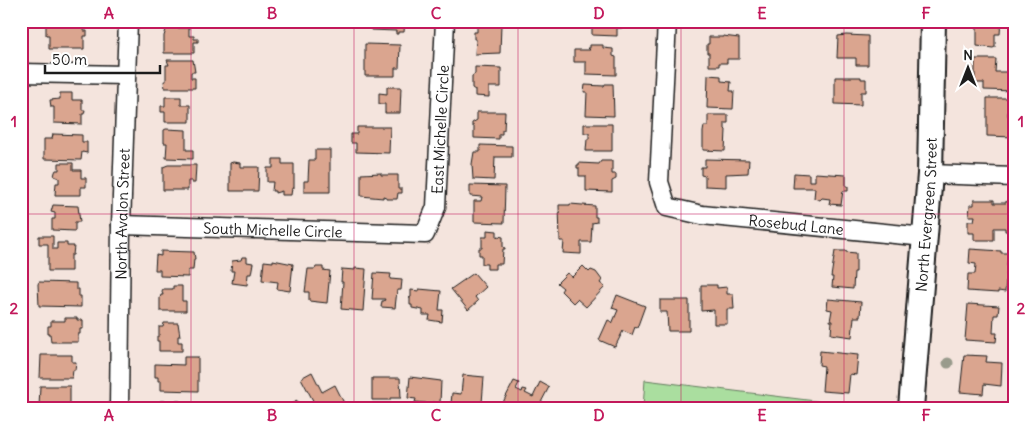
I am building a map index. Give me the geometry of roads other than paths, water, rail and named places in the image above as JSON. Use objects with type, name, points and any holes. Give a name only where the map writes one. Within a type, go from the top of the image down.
[{"type":"street","name":"North Avalon Street","points":[[119,408],[121,225],[128,21]]},
{"type":"street","name":"East Michelle Circle","points":[[425,234],[436,207],[445,21]]},
{"type":"street","name":"Rosebud Lane","points":[[667,21],[659,182],[667,208],[702,215],[925,237]]},
{"type":"street","name":"North Evergreen Street","points":[[911,408],[930,174],[933,21]]},
{"type":"street","points":[[21,73],[125,75]]},
{"type":"street","points":[[930,174],[1014,176]]},
{"type":"street","name":"South Michelle Circle","points":[[121,225],[425,234]]}]
